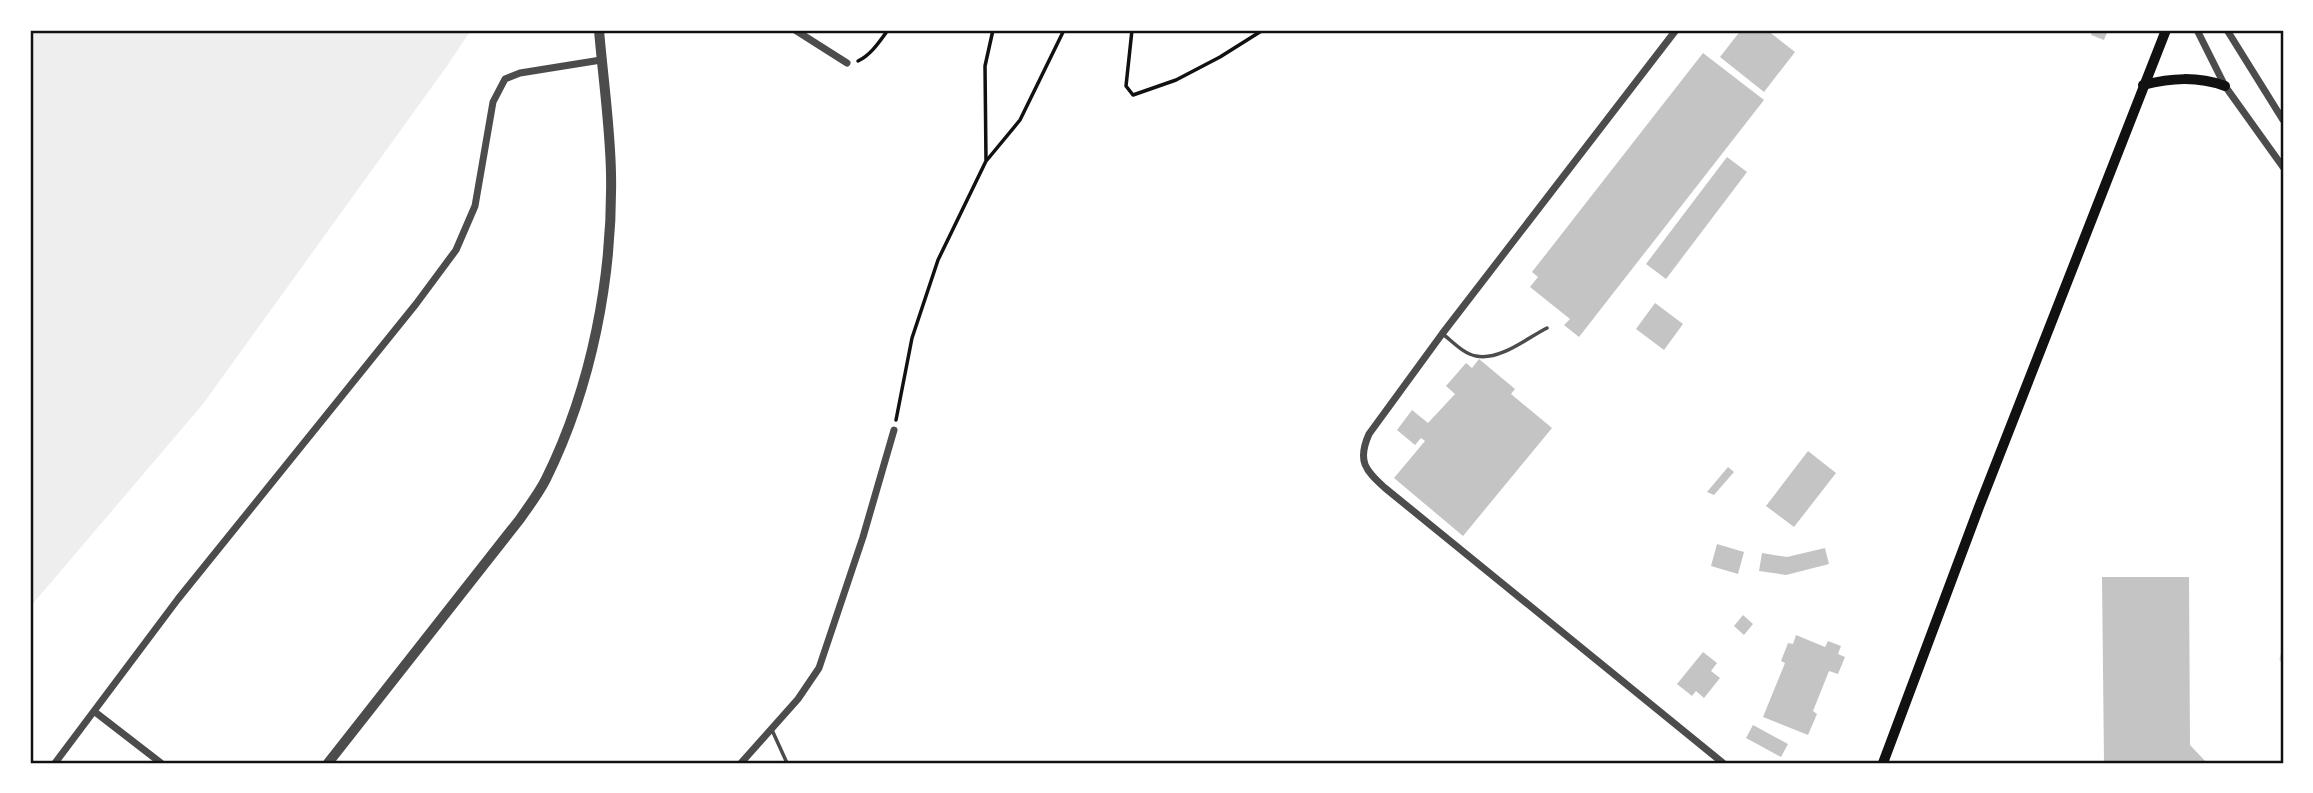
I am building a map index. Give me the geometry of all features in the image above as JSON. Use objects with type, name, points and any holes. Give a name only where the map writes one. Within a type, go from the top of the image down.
[{"type":"main road","points":[[2158,30],[2159,47]]},
{"type":"main road","points":[[1883,763],[1974,520],[2166,30]]},
{"type":"main road","points":[[2143,85],[2184,78],[2225,86]]},
{"type":"street","points":[[328,763],[520,519],[545,481],[576,405],[593,342],[609,245],[611,173],[599,30]]},
{"type":"street","points":[[795,30],[847,63]]},
{"type":"street","points":[[1676,30],[1442,334],[1369,434],[1362,451],[1364,465],[1385,488],[1723,763]]},
{"type":"street","points":[[2197,30],[2225,86],[2283,167]]},
{"type":"street","points":[[2227,30],[2283,120]]},
{"type":"street","points":[[55,763],[177,599],[408,314],[456,250],[475,206],[493,102],[505,79],[520,72],[601,60]]},
{"type":"street","points":[[741,763],[797,699],[819,668],[863,537],[894,430]]},
{"type":"street","points":[[95,712],[161,763]]},
{"type":"lane","points":[[1442,334],[1468,353],[1490,356],[1547,328]]},
{"type":"lane","points":[[772,729],[786,763]]},
{"type":"path","points":[[847,63],[862,60],[888,30]]},
{"type":"path","points":[[986,161],[985,66],[993,30]]},
{"type":"path","points":[[894,430],[912,338],[938,260],[986,161],[1020,120],[1064,30]]},
{"type":"path","points":[[1132,30],[1126,86],[1133,95],[1176,80],[1263,30]]},
{"type":"shaded area","points":[[30,30],[471,30],[203,404],[30,607]]},
{"type":"building","points":[[1741,30],[1767,30],[1795,52],[1764,92],[1720,57]]},
{"type":"building","points":[[2093,30],[2108,30],[2104,40],[2091,35]]},
{"type":"building","points":[[1703,53],[1764,100],[1579,337],[1564,325],[1570,319],[1530,287],[1538,277],[1532,272]]},
{"type":"building","points":[[1727,157],[1747,172],[1666,279],[1646,264]]},
{"type":"building","points":[[1655,303],[1683,324],[1664,350],[1636,329]]},
{"type":"building","points":[[1479,359],[1515,389],[1511,394],[1552,428],[1463,536],[1394,478],[1425,441],[1421,438],[1415,445],[1397,430],[1412,410],[1428,423],[1455,394],[1446,386],[1466,363],[1472,368]]},
{"type":"building","points":[[1808,451],[1836,473],[1794,527],[1766,506]]},
{"type":"building","points":[[1728,467],[1734,472],[1714,495],[1707,492]]},
{"type":"building","points":[[1717,544],[1744,552],[1738,574],[1711,566]]},
{"type":"building","points":[[1825,548],[1829,564],[1786,575],[1759,571],[1762,553],[1787,557]]},
{"type":"building","points":[[2102,577],[2189,577],[2190,745],[2207,763],[2104,763]]},
{"type":"building","points":[[1743,615],[1753,624],[1744,635],[1734,626]]},
{"type":"building","points":[[1796,635],[1825,647],[1828,641],[1841,646],[1838,654],[1845,657],[1838,674],[1829,671],[1813,711],[1817,714],[1808,735],[1763,717],[1785,663],[1781,661],[1788,643],[1793,644]]},
{"type":"building","points":[[1703,652],[1717,663],[1711,671],[1720,678],[1704,698],[1696,691],[1692,696],[1677,684]]},
{"type":"building","points":[[1753,725],[1788,744],[1781,757],[1746,738]]},
{"type":"waterway","points":[[2282,659],[2283,655]]}]
